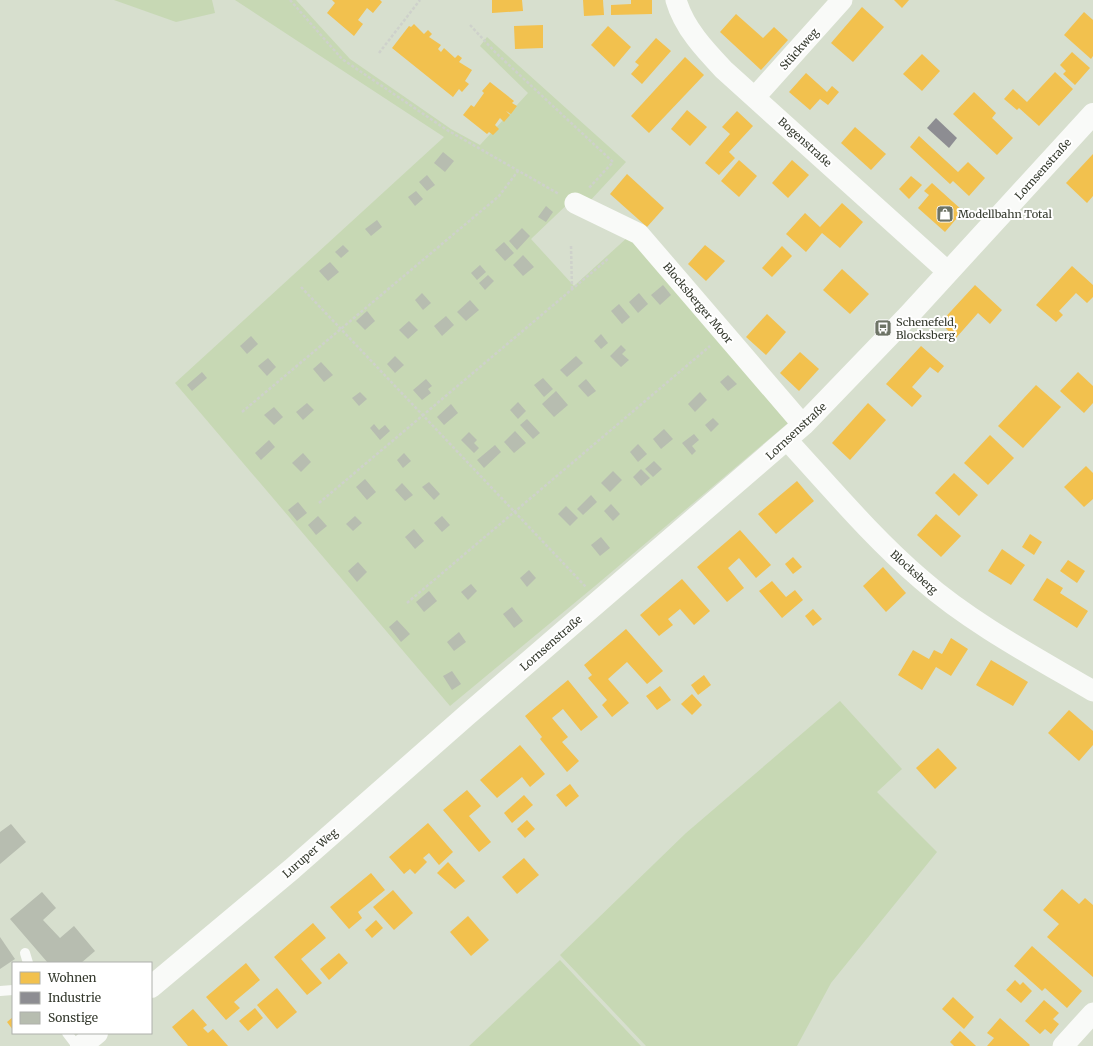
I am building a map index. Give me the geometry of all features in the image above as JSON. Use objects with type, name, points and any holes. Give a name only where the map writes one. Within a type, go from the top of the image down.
[{"type":"street","name":"Bogenstraße","points":[[676,0],[686,22],[698,41],[724,70],[948,272]]},
{"type":"street","name":"Stückweg","points":[[755,97],[842,0]]},
{"type":"street","name":"Lornsenstraße","points":[[467,715],[803,425],[948,272],[1093,114]]},
{"type":"street","name":"Blocksberger Moor","points":[[575,203],[639,234],[803,425]]},
{"type":"street","name":"Blocksberg","points":[[787,440],[888,548],[922,580],[954,606],[1093,691]]},
{"type":"street","name":"Luruper Weg","points":[[152,987],[292,869],[467,715]]},
{"type":"street","points":[[1063,1046],[1093,1013]]},
{"type":"street","points":[[81,1046],[96,1034]]},
{"type":"lane","points":[[25,953],[28,962]]},
{"type":"lane","points":[[0,992],[12,990]]},
{"type":"lane","points":[[68,1034],[78,1046]]},
{"type":"path","points":[[290,0],[342,59],[447,130],[575,203],[613,162],[495,52],[470,25]]},
{"type":"path","points":[[380,53],[420,0]]},
{"type":"path","points":[[242,412],[340,328],[499,196],[518,171]]},
{"type":"path","points":[[571,246],[572,289]]},
{"type":"path","points":[[319,503],[609,258]]},
{"type":"path","points":[[301,287],[590,592]]},
{"type":"path","points":[[407,603],[724,334]]},
{"type":"green space","points":[[114,0],[212,0],[215,13],[176,22]]},
{"type":"green space","points":[[235,0],[296,0],[350,59],[451,129],[480,145],[528,93],[480,46],[487,37],[626,162],[588,203],[575,197],[531,239],[574,286],[629,236],[788,423],[450,706],[175,383],[444,137]]},
{"type":"green space","points":[[840,701],[902,769],[877,792],[937,852],[831,983],[797,1046],[646,1046],[560,955],[686,833]]},
{"type":"green space","points":[[560,960],[641,1046],[469,1046]]},
{"type":"building: Wohnen","points":[[332,0],[380,0],[382,2],[373,13],[367,8],[358,20],[363,24],[354,36],[327,13],[335,3]]},
{"type":"building: Wohnen","points":[[492,0],[522,0],[523,11],[492,13]]},
{"type":"building: Wohnen","points":[[583,0],[603,0],[604,15],[584,16]]},
{"type":"building: Wohnen","points":[[631,0],[652,0],[652,14],[611,15],[611,5],[631,4]]},
{"type":"building: Wohnen","points":[[894,0],[909,0],[902,8]]},
{"type":"building: Wohnen","points":[[862,7],[884,27],[853,62],[831,43]]},
{"type":"building: Wohnen","points":[[1084,12],[1093,20],[1093,56],[1091,59],[1064,35]]},
{"type":"building: Wohnen","points":[[736,14],[763,38],[774,27],[788,40],[761,70],[720,32]]},
{"type":"building: Wohnen","points":[[414,24],[424,34],[428,30],[432,34],[429,37],[441,45],[438,49],[441,52],[444,48],[455,58],[458,55],[462,58],[459,62],[472,70],[465,81],[469,84],[462,92],[459,89],[453,97],[392,48],[409,26],[411,27]]},
{"type":"building: Wohnen","points":[[543,25],[543,48],[515,49],[514,26]]},
{"type":"building: Wohnen","points":[[608,26],[631,47],[614,67],[591,45]]},
{"type":"building: Wohnen","points":[[656,38],[671,51],[642,84],[631,74],[639,65],[635,62]]},
{"type":"building: Wohnen","points":[[1072,52],[1090,68],[1075,85],[1063,74],[1066,71],[1060,65]]},
{"type":"building: Wohnen","points":[[922,54],[940,71],[922,91],[903,74]]},
{"type":"building: Wohnen","points":[[685,57],[704,75],[649,133],[631,116]]},
{"type":"building: Wohnen","points":[[1055,72],[1073,89],[1039,126],[1019,108],[1017,110],[1004,99],[1013,89],[1027,102]]},
{"type":"building: Wohnen","points":[[806,73],[827,92],[832,86],[839,92],[828,105],[820,99],[810,110],[789,92]]},
{"type":"building: Wohnen","points":[[490,82],[514,101],[512,103],[517,106],[511,114],[506,111],[510,115],[504,122],[500,118],[495,125],[499,129],[493,135],[489,132],[487,134],[463,115],[471,105],[474,107],[484,93],[482,91]]},
{"type":"building: Wohnen","points":[[974,92],[996,113],[992,118],[1013,138],[997,155],[953,114]]},
{"type":"building: Wohnen","points":[[687,110],[707,127],[690,146],[671,129]]},
{"type":"building: Wohnen","points":[[737,111],[753,126],[729,152],[735,158],[719,175],[705,163],[730,134],[722,127]]},
{"type":"building: Wohnen","points":[[855,127],[886,154],[871,170],[841,143]]},
{"type":"building: Wohnen","points":[[919,136],[958,172],[968,162],[985,178],[969,196],[953,181],[950,184],[910,147]]},
{"type":"building: Wohnen","points":[[1093,154],[1093,196],[1087,203],[1066,183]]},
{"type":"building: Wohnen","points":[[739,160],[757,176],[739,197],[721,181]]},
{"type":"building: Wohnen","points":[[792,160],[809,175],[788,198],[772,183]]},
{"type":"building: Wohnen","points":[[627,174],[664,208],[647,227],[610,194]]},
{"type":"building: Wohnen","points":[[911,176],[922,185],[909,199],[899,189]]},
{"type":"building: Wohnen","points":[[932,183],[963,211],[945,232],[918,208],[929,195],[924,191]]},
{"type":"building: Wohnen","points":[[842,203],[863,222],[840,248],[822,233],[806,252],[786,234],[805,213],[820,227]]},
{"type":"building: Wohnen","points":[[705,245],[725,261],[706,281],[688,264]]},
{"type":"building: Wohnen","points":[[782,246],[792,256],[772,277],[762,268]]},
{"type":"building: Wohnen","points":[[1072,266],[1093,285],[1093,297],[1087,303],[1076,293],[1059,311],[1063,315],[1056,322],[1036,305]]},
{"type":"building: Wohnen","points":[[842,269],[869,294],[850,314],[823,290]]},
{"type":"building: Wohnen","points":[[975,285],[1002,310],[990,324],[978,313],[956,338],[940,323]]},
{"type":"building: Wohnen","points":[[767,314],[786,332],[766,355],[746,337]]},
{"type":"building: Wohnen","points":[[921,346],[944,366],[938,373],[930,367],[912,387],[922,396],[912,407],[886,384]]},
{"type":"building: Wohnen","points":[[800,352],[819,369],[799,391],[780,373]]},
{"type":"building: Wohnen","points":[[1078,372],[1093,386],[1093,403],[1084,413],[1060,391]]},
{"type":"building: Wohnen","points":[[1036,385],[1061,407],[1023,448],[998,426]]},
{"type":"building: Wohnen","points":[[868,403],[886,420],[850,460],[832,443]]},
{"type":"building: Wohnen","points":[[990,435],[1014,458],[988,485],[964,463]]},
{"type":"building: Wohnen","points":[[1086,466],[1093,473],[1093,499],[1084,507],[1064,487]]},
{"type":"building: Wohnen","points":[[954,473],[978,495],[959,516],[935,493]]},
{"type":"building: Wohnen","points":[[797,481],[814,501],[776,534],[758,514]]},
{"type":"building: Wohnen","points":[[936,514],[961,536],[941,557],[917,535]]},
{"type":"building: Wohnen","points":[[740,530],[771,565],[756,578],[739,558],[728,568],[744,588],[727,602],[697,567]]},
{"type":"building: Wohnen","points":[[1030,534],[1042,542],[1034,555],[1022,547]]},
{"type":"building: Wohnen","points":[[1002,549],[1025,565],[1011,585],[988,571]]},
{"type":"building: Wohnen","points":[[793,557],[802,567],[793,574],[785,564]]},
{"type":"building: Wohnen","points":[[1068,560],[1085,571],[1077,583],[1060,571]]},
{"type":"building: Wohnen","points":[[883,567],[906,593],[886,612],[863,586]]},
{"type":"building: Wohnen","points":[[1047,578],[1063,588],[1060,593],[1088,611],[1077,628],[1033,600]]},
{"type":"building: Wohnen","points":[[682,579],[710,611],[694,625],[680,609],[668,619],[673,625],[659,636],[640,615]]},
{"type":"building: Wohnen","points":[[772,581],[786,597],[795,590],[803,600],[782,618],[759,591]]},
{"type":"building: Wohnen","points":[[813,609],[822,619],[813,626],[805,616]]},
{"type":"building: Wohnen","points":[[626,629],[663,671],[647,684],[627,662],[608,679],[629,703],[612,717],[602,705],[607,700],[588,678],[592,675],[584,665]]},
{"type":"building: Wohnen","points":[[951,638],[968,649],[951,676],[936,667],[922,690],[898,675],[913,650],[929,659],[934,650],[942,654]]},
{"type":"building: Wohnen","points":[[991,660],[1028,682],[1013,706],[976,685]]},
{"type":"building: Wohnen","points":[[704,675],[711,685],[698,695],[691,685]]},
{"type":"building: Wohnen","points":[[568,680],[598,717],[581,731],[563,709],[552,718],[568,737],[562,742],[579,761],[567,772],[540,739],[542,737],[525,716]]},
{"type":"building: Wohnen","points":[[660,686],[671,700],[657,710],[646,696]]},
{"type":"building: Wohnen","points":[[692,694],[702,705],[692,715],[681,704]]},
{"type":"building: Wohnen","points":[[1069,710],[1093,731],[1093,745],[1079,761],[1048,733]]},
{"type":"building: Wohnen","points":[[520,745],[545,774],[530,787],[522,777],[497,798],[480,780]]},
{"type":"building: Wohnen","points":[[938,748],[957,768],[935,789],[916,768]]},
{"type":"building: Wohnen","points":[[570,784],[579,796],[566,807],[556,795]]},
{"type":"building: Wohnen","points":[[467,790],[481,806],[469,816],[491,842],[479,852],[443,810]]},
{"type":"building: Wohnen","points":[[524,795],[533,805],[512,823],[504,813]]},
{"type":"building: Wohnen","points":[[527,820],[535,829],[525,838],[517,829]]},
{"type":"building: Wohnen","points":[[428,823],[453,852],[439,865],[429,853],[423,858],[427,862],[415,874],[410,869],[404,874],[389,857]]},
{"type":"building: Wohnen","points":[[524,858],[539,875],[517,894],[502,877]]},
{"type":"building: Wohnen","points":[[448,862],[465,881],[455,889],[437,873]]},
{"type":"building: Wohnen","points":[[371,873],[385,890],[358,912],[362,918],[349,929],[330,907]]},
{"type":"building: Wohnen","points":[[1062,889],[1079,904],[1085,898],[1093,905],[1093,977],[1047,937],[1059,924],[1043,910]]},
{"type":"building: Wohnen","points":[[393,890],[413,913],[394,930],[373,907]]},
{"type":"building: Wohnen","points":[[468,916],[489,940],[471,956],[450,932]]},
{"type":"building: Wohnen","points":[[376,920],[383,928],[372,938],[365,930]]},
{"type":"building: Wohnen","points":[[313,923],[326,938],[301,959],[322,983],[307,995],[274,957]]},
{"type":"building: Wohnen","points":[[1032,946],[1082,991],[1067,1008],[1045,988],[1042,991],[1014,966]]},
{"type":"building: Wohnen","points":[[339,953],[348,963],[329,980],[320,969]]},
{"type":"building: Wohnen","points":[[246,963],[260,980],[234,1002],[240,1008],[226,1020],[206,997]]},
{"type":"building: Wohnen","points":[[1015,980],[1020,985],[1023,982],[1032,991],[1021,1003],[1006,990]]},
{"type":"building: Wohnen","points":[[277,988],[297,1012],[277,1029],[257,1005]]},
{"type":"building: Wohnen","points":[[953,997],[974,1017],[964,1029],[942,1009]]},
{"type":"building: Wohnen","points":[[1044,1000],[1059,1013],[1053,1019],[1059,1024],[1051,1034],[1045,1029],[1040,1034],[1025,1021]]},
{"type":"building: Wohnen","points":[[255,1008],[263,1018],[248,1031],[239,1021]]},
{"type":"building: Wohnen","points":[[193,1009],[207,1025],[203,1028],[208,1033],[213,1029],[228,1046],[188,1046],[172,1027]]},
{"type":"building: Wohnen","points":[[12,1018],[12,1029],[7,1022]]},
{"type":"building: Wohnen","points":[[1000,1018],[1030,1045],[987,1046],[994,1038],[987,1033]]},
{"type":"building: Wohnen","points":[[960,1031],[976,1046],[954,1046],[950,1042]]},
{"type":"building: Industrie","points":[[936,118],[957,138],[949,148],[927,128]]},
{"type":"building: Sonstige","points":[[443,152],[454,161],[445,172],[434,163]]},
{"type":"building: Sonstige","points":[[427,175],[435,185],[427,191],[419,182]]},
{"type":"building: Sonstige","points":[[416,191],[423,199],[415,206],[408,197]]},
{"type":"building: Sonstige","points":[[546,206],[553,212],[546,222],[538,217]]},
{"type":"building: Sonstige","points":[[377,220],[382,227],[371,236],[365,229]]},
{"type":"building: Sonstige","points":[[522,228],[530,236],[517,250],[509,241]]},
{"type":"building: Sonstige","points":[[504,242],[514,253],[505,261],[495,250]]},
{"type":"building: Sonstige","points":[[343,245],[349,251],[341,258],[335,252]]},
{"type":"building: Sonstige","points":[[523,255],[534,267],[523,276],[513,265]]},
{"type":"building: Sonstige","points":[[330,262],[339,272],[328,281],[319,271]]},
{"type":"building: Sonstige","points":[[480,265],[486,272],[477,280],[471,273]]},
{"type":"building: Sonstige","points":[[488,275],[494,281],[485,290],[479,283]]},
{"type":"building: Sonstige","points":[[663,285],[671,295],[660,305],[651,295]]},
{"type":"building: Sonstige","points":[[422,293],[431,303],[423,310],[415,300]]},
{"type":"building: Sonstige","points":[[639,293],[648,304],[638,313],[629,302]]},
{"type":"building: Sonstige","points":[[470,300],[479,310],[466,321],[457,312]]},
{"type":"building: Sonstige","points":[[619,304],[630,317],[622,324],[611,311]]},
{"type":"building: Sonstige","points":[[367,311],[375,321],[365,330],[356,321]]},
{"type":"building: Sonstige","points":[[446,316],[454,325],[442,336],[434,326]]},
{"type":"building: Sonstige","points":[[409,321],[418,330],[408,339],[399,330]]},
{"type":"building: Sonstige","points":[[601,334],[608,343],[601,349],[594,341]]},
{"type":"building: Sonstige","points":[[251,336],[258,344],[247,354],[240,346]]},
{"type":"building: Sonstige","points":[[621,345],[626,350],[622,354],[629,360],[621,367],[610,356]]},
{"type":"building: Sonstige","points":[[395,356],[404,365],[395,373],[387,364]]},
{"type":"building: Sonstige","points":[[576,356],[583,363],[567,377],[560,370]]},
{"type":"building: Sonstige","points":[[268,358],[276,367],[267,376],[258,366]]},
{"type":"building: Sonstige","points":[[321,362],[333,375],[324,382],[313,369]]},
{"type":"building: Sonstige","points":[[202,372],[207,378],[192,391],[187,385]]},
{"type":"building: Sonstige","points":[[728,375],[737,384],[728,391],[720,382]]},
{"type":"building: Sonstige","points":[[543,378],[553,389],[544,397],[534,385]]},
{"type":"building: Sonstige","points":[[426,379],[432,386],[428,389],[431,393],[422,400],[413,390]]},
{"type":"building: Sonstige","points":[[586,379],[596,391],[588,397],[578,386]]},
{"type":"building: Sonstige","points":[[556,391],[568,405],[554,417],[542,404]]},
{"type":"building: Sonstige","points":[[360,392],[367,399],[359,406],[352,398]]},
{"type":"building: Sonstige","points":[[700,392],[707,400],[695,412],[688,404]]},
{"type":"building: Sonstige","points":[[518,402],[526,411],[518,419],[510,410]]},
{"type":"building: Sonstige","points":[[307,403],[314,410],[303,420],[296,412]]},
{"type":"building: Sonstige","points":[[451,404],[458,413],[444,425],[437,417]]},
{"type":"building: Sonstige","points":[[274,407],[283,417],[274,425],[264,415]]},
{"type":"building: Sonstige","points":[[713,418],[719,424],[711,432],[705,425]]},
{"type":"building: Sonstige","points":[[527,419],[540,433],[533,439],[520,425]]},
{"type":"building: Sonstige","points":[[374,424],[379,430],[385,425],[390,431],[380,440],[370,428]]},
{"type":"building: Sonstige","points":[[664,429],[673,439],[661,449],[653,439]]},
{"type":"building: Sonstige","points":[[515,431],[526,443],[514,453],[504,442]]},
{"type":"building: Sonstige","points":[[469,432],[477,440],[474,443],[479,448],[474,453],[461,440]]},
{"type":"building: Sonstige","points":[[694,434],[699,440],[692,446],[696,451],[692,455],[682,443]]},
{"type":"building: Sonstige","points":[[269,440],[275,447],[261,460],[255,453]]},
{"type":"building: Sonstige","points":[[638,444],[647,454],[638,462],[630,452]]},
{"type":"building: Sonstige","points":[[495,445],[501,452],[484,468],[477,460]]},
{"type":"building: Sonstige","points":[[303,453],[311,462],[301,472],[292,463]]},
{"type":"building: Sonstige","points":[[404,453],[411,461],[403,468],[397,460]]},
{"type":"building: Sonstige","points":[[654,461],[662,469],[653,477],[645,469]]},
{"type":"building: Sonstige","points":[[641,469],[650,478],[641,486],[633,477]]},
{"type":"building: Sonstige","points":[[613,471],[622,480],[610,492],[601,483]]},
{"type":"building: Sonstige","points":[[365,479],[376,492],[367,500],[356,487]]},
{"type":"building: Sonstige","points":[[429,482],[440,494],[434,500],[422,487]]},
{"type":"building: Sonstige","points":[[402,483],[413,495],[405,501],[395,490]]},
{"type":"building: Sonstige","points":[[591,495],[597,502],[583,515],[577,509]]},
{"type":"building: Sonstige","points":[[298,502],[307,513],[297,521],[288,510]]},
{"type":"building: Sonstige","points":[[611,504],[620,514],[613,521],[604,511]]},
{"type":"building: Sonstige","points":[[566,506],[578,518],[570,526],[558,514]]},
{"type":"building: Sonstige","points":[[318,516],[327,526],[316,535],[308,525]]},
{"type":"building: Sonstige","points":[[355,516],[362,523],[353,531],[346,524]]},
{"type":"building: Sonstige","points":[[442,516],[450,525],[442,532],[434,523]]},
{"type":"building: Sonstige","points":[[414,529],[424,541],[415,549],[405,537]]},
{"type":"building: Sonstige","points":[[601,537],[610,548],[600,556],[591,545]]},
{"type":"building: Sonstige","points":[[358,562],[367,572],[357,582],[348,571]]},
{"type":"building: Sonstige","points":[[529,570],[536,578],[527,587],[520,578]]},
{"type":"building: Sonstige","points":[[471,584],[477,591],[468,600],[461,592]]},
{"type":"building: Sonstige","points":[[429,591],[437,601],[424,612],[416,602]]},
{"type":"building: Sonstige","points":[[512,607],[523,621],[514,628],[503,614]]},
{"type":"building: Sonstige","points":[[397,620],[410,634],[401,642],[389,627]]},
{"type":"building: Sonstige","points":[[459,632],[466,642],[454,651],[447,642]]},
{"type":"building: Sonstige","points":[[452,671],[461,684],[452,690],[443,676]]},
{"type":"building: Sonstige","points":[[11,824],[26,842],[0,864],[0,832]]},
{"type":"building: Sonstige","points":[[42,892],[56,908],[43,920],[60,938],[74,926],[95,951],[82,962],[47,962],[10,919]]},
{"type":"building: Sonstige","points":[[0,937],[15,959],[0,969]]},
{"type":"place","name":"Modellbahn Total","points":[[945,214]]},
{"type":"place","name":"Schenefeld, Blocksberg","points":[[883,328]]}]
